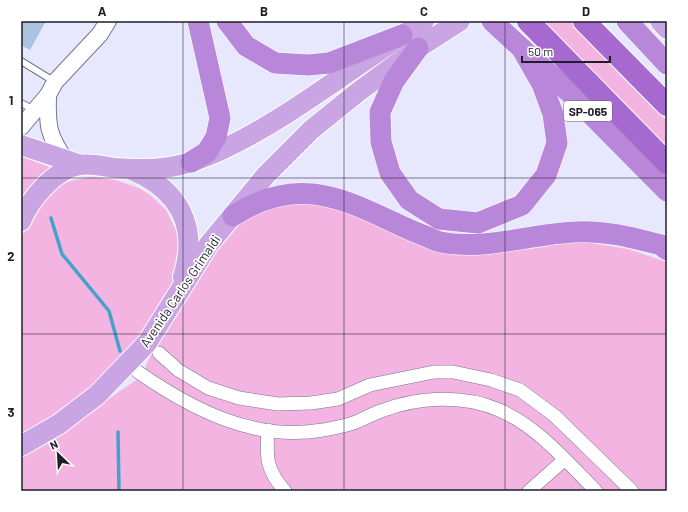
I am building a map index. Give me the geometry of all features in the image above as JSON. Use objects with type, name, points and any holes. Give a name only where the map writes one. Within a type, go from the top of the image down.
[{"type":"highway","points":[[191,162],[207,152],[216,137],[220,118],[198,21]]},
{"type":"highway","points":[[227,21],[246,46],[275,63],[301,65],[329,64],[402,35]]},
{"type":"highway","name":"SP-065","points":[[528,21],[667,163]]},
{"type":"highway","points":[[584,21],[667,105]]},
{"type":"highway","points":[[627,21],[667,64]]},
{"type":"highway","name":"SP-065","points":[[499,28],[571,94],[667,191]]},
{"type":"highway","points":[[418,48],[394,81],[380,112],[381,142],[390,173],[409,200],[439,220],[478,223],[522,205],[546,175],[557,143],[554,114],[542,84],[522,49]]},
{"type":"highway","points":[[233,216],[249,206],[276,197],[312,194],[352,203],[399,226],[439,242],[477,245],[575,232],[618,234],[661,245],[667,250]]},
{"type":"main road","points":[[21,145],[73,163],[131,170],[168,167],[191,162],[245,140],[331,85],[424,21]]},
{"type":"main road","name":"Avenida Carlos Grimaldi","points":[[21,446],[59,424],[97,395],[147,343],[209,244],[266,175],[311,130],[358,92],[418,48],[460,21]]},
{"type":"main road","points":[[660,21],[667,29]]},
{"type":"main road","points":[[21,221],[25,211],[43,186],[73,163]]},
{"type":"main road","points":[[131,170],[149,177],[159,184],[176,202],[183,215],[188,231],[189,259],[177,296]]},
{"type":"street","points":[[21,127],[36,111],[52,88],[100,34],[108,21]]},
{"type":"street","points":[[52,88],[47,120],[51,137],[73,163]]},
{"type":"street","points":[[159,353],[178,370],[208,388],[239,398],[278,404],[311,403],[338,399],[370,385],[434,372],[453,372],[491,380],[520,390],[555,416],[632,491]]},
{"type":"street","points":[[138,372],[209,415],[254,429],[284,431],[322,430],[355,423],[382,411],[410,403],[444,399],[474,403],[499,410],[534,431],[596,491]]},
{"type":"street","points":[[268,430],[266,453],[269,466],[276,481],[285,491]]},
{"type":"street","points":[[529,491],[564,460]]},
{"type":"lane","points":[[21,61],[52,88]]},
{"type":"lane","points":[[21,103],[36,111]]},
{"type":"shaded area","points":[[544,21],[570,21],[621,76],[667,121],[667,147],[555,35]]},
{"type":"shaded area","points":[[21,156],[57,170],[21,211]]},
{"type":"shaded area","points":[[92,177],[115,180],[139,188],[150,195],[166,210],[180,238],[176,280],[147,331],[102,382],[21,439],[21,240],[31,213],[60,185],[70,181]]},
{"type":"shaded area","points":[[297,199],[349,211],[388,232],[439,242],[531,249],[579,241],[628,249],[667,262],[667,491],[21,491],[21,458],[141,377],[177,296],[249,206]]},
{"type":"building","points":[[21,21],[46,21],[30,50],[21,45]]},
{"type":"waterway","points":[[51,218],[62,254],[109,311],[120,351]]},
{"type":"waterway","points":[[118,432],[119,491]]}]
